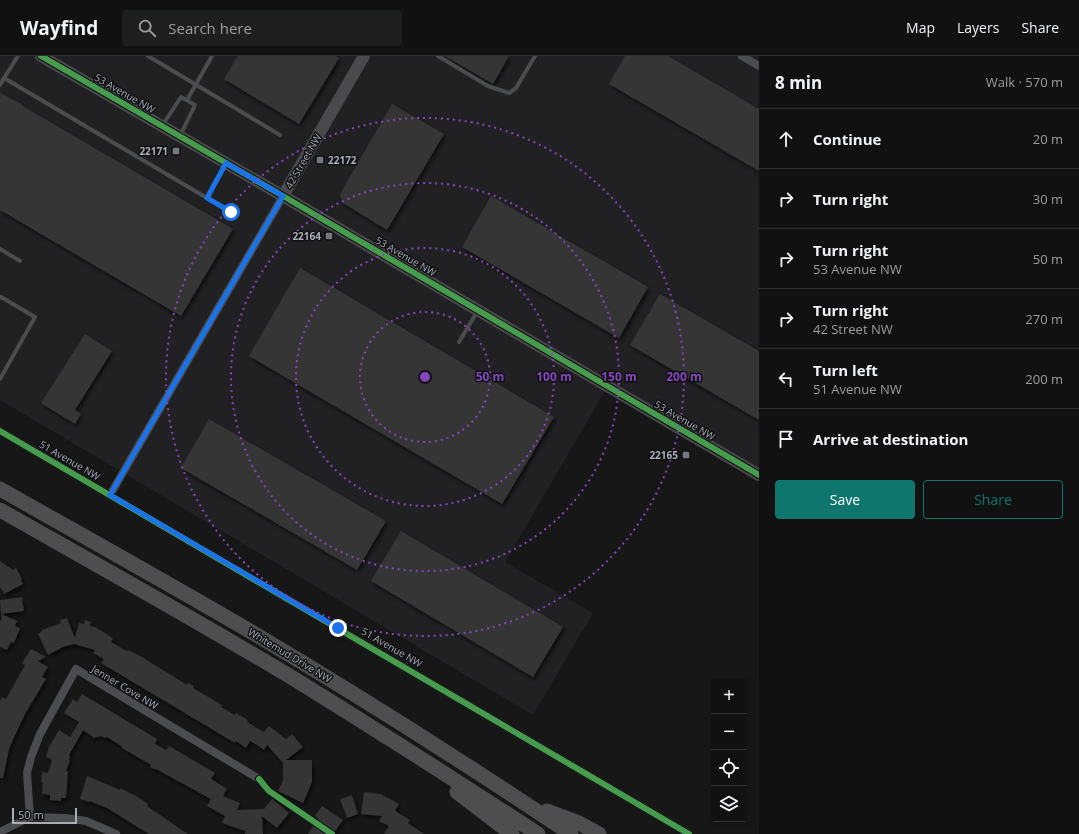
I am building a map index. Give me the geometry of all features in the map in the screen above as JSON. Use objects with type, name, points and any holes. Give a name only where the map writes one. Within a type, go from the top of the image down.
[{"type":"highway","name":"Whitemud Drive NW","points":[[0,489],[248,630],[396,720],[571,834]]},
{"type":"highway","name":"Whitemud Drive NW","points":[[0,510],[231,641],[386,735],[538,834]]},
{"type":"highway","points":[[386,735],[512,834]]},
{"type":"highway","points":[[523,802],[579,823],[600,834]]},
{"type":"street","name":"53 Avenue NW","points":[[41,56],[759,475]]},
{"type":"street","name":"42 Street NW","points":[[110,495],[364,56]]},
{"type":"street","points":[[742,56],[759,66]]},
{"type":"street","name":"51 Avenue NW","points":[[0,430],[689,834]]},
{"type":"street","name":"Jenner Cove NW","points":[[30,817],[27,773],[31,757],[40,734],[76,669],[259,778]]},
{"type":"street","points":[[0,832],[30,817],[65,818],[86,821],[116,834]]},
{"type":"lane","points":[[0,85],[18,56]]},
{"type":"lane","points":[[148,56],[280,135]]},
{"type":"lane","points":[[187,100],[212,56]]},
{"type":"lane","points":[[438,56],[488,86],[509,94],[516,88],[535,56]]},
{"type":"lane","points":[[4,78],[231,212]]},
{"type":"lane","points":[[162,126],[182,97],[195,105],[180,136]]},
{"type":"lane","points":[[207,198],[226,163]]},
{"type":"lane","points":[[0,249],[20,261]]},
{"type":"lane","points":[[0,298],[1,297],[35,317],[0,379]]},
{"type":"lane","points":[[459,342],[478,310]]},
{"type":"shaded area","points":[[0,56],[759,56],[759,473],[609,384],[505,562],[593,613],[533,715],[0,400]]},
{"type":"building","points":[[238,56],[335,56],[339,58],[299,124],[224,79]]},
{"type":"building","points":[[445,56],[509,56],[493,84]]},
{"type":"building","points":[[625,56],[668,56],[759,109],[759,171],[609,84]]},
{"type":"building","points":[[0,93],[22,104],[21,105],[233,229],[181,316],[0,210]]},
{"type":"building","points":[[392,104],[444,134],[387,230],[343,203],[340,194]]},
{"type":"building","points":[[491,196],[648,287],[619,338],[462,247]]},
{"type":"building","points":[[300,268],[554,417],[502,504],[249,356]]},
{"type":"building","points":[[660,294],[759,351],[759,420],[630,345]]},
{"type":"building","points":[[85,334],[112,351],[75,410],[81,414],[75,424],[41,403]]},
{"type":"building","points":[[209,419],[386,521],[357,570],[181,468]]},
{"type":"building","points":[[401,531],[563,627],[533,677],[371,581]]},
{"type":"building","points":[[0,561],[13,570],[16,568],[23,584],[4,594],[0,587]]},
{"type":"building","points":[[22,597],[24,611],[1,614],[0,600]]},
{"type":"building","points":[[1,614],[17,621],[15,626],[20,628],[14,643],[11,642],[7,650],[0,647],[0,620],[2,621]]},
{"type":"building","points":[[67,618],[75,638],[79,623],[84,624],[85,620],[91,622],[90,626],[95,627],[113,638],[111,642],[142,657],[187,685],[188,683],[194,686],[193,688],[222,705],[221,707],[235,715],[236,713],[248,720],[247,722],[264,732],[269,726],[286,739],[292,734],[303,747],[286,760],[312,760],[312,782],[303,803],[278,791],[283,780],[283,763],[267,745],[264,750],[250,741],[246,748],[236,741],[235,743],[101,663],[104,659],[93,653],[95,650],[74,644],[63,647],[48,655],[38,634],[42,630],[61,623],[60,620]]},
{"type":"building","points":[[31,649],[46,657],[38,661],[48,667],[42,677],[46,679],[25,714],[16,733],[9,749],[3,778],[0,778],[0,701],[2,697],[6,699],[25,665],[22,663]]},
{"type":"building","points":[[82,694],[157,739],[155,744],[166,750],[169,746],[215,773],[211,779],[227,789],[223,796],[240,803],[237,810],[264,809],[272,799],[289,813],[277,828],[262,816],[263,834],[245,834],[245,831],[222,823],[225,816],[207,806],[211,799],[150,767],[151,765],[122,748],[123,747],[107,737],[105,738],[101,736],[93,738],[83,730],[69,755],[70,761],[66,771],[68,771],[66,798],[61,798],[61,801],[50,800],[50,795],[42,794],[43,782],[41,782],[42,772],[48,773],[52,761],[46,757],[49,747],[59,730],[70,737],[79,722],[64,713],[73,699],[77,702]]},
{"type":"building","points":[[87,776],[120,790],[120,788],[136,796],[148,804],[147,806],[188,834],[149,834],[107,808],[80,799]]},
{"type":"building","points":[[364,792],[381,794],[399,804],[395,811],[410,820],[408,823],[424,834],[384,834],[389,826],[379,821],[382,816],[361,814]]},
{"type":"building","points":[[352,795],[358,814],[347,818],[340,799]]},
{"type":"building","points":[[322,806],[343,820],[333,834],[308,834],[318,818],[315,816]]},
{"type":"cycle path","points":[[41,56],[759,475]]},
{"type":"cycle path","points":[[0,431],[689,834]]},
{"type":"cycle path","points":[[259,779],[269,791],[332,834]]},
{"type":"place","name":"22171","points":[[176,151]]},
{"type":"place","name":"22172","points":[[320,160]]},
{"type":"place","name":"22164","points":[[329,236]]},
{"type":"place","name":"22165","points":[[686,455]]},
{"type":"route","points":[[231,212],[207,198],[226,163],[283,196],[110,495],[338,628]]}]
